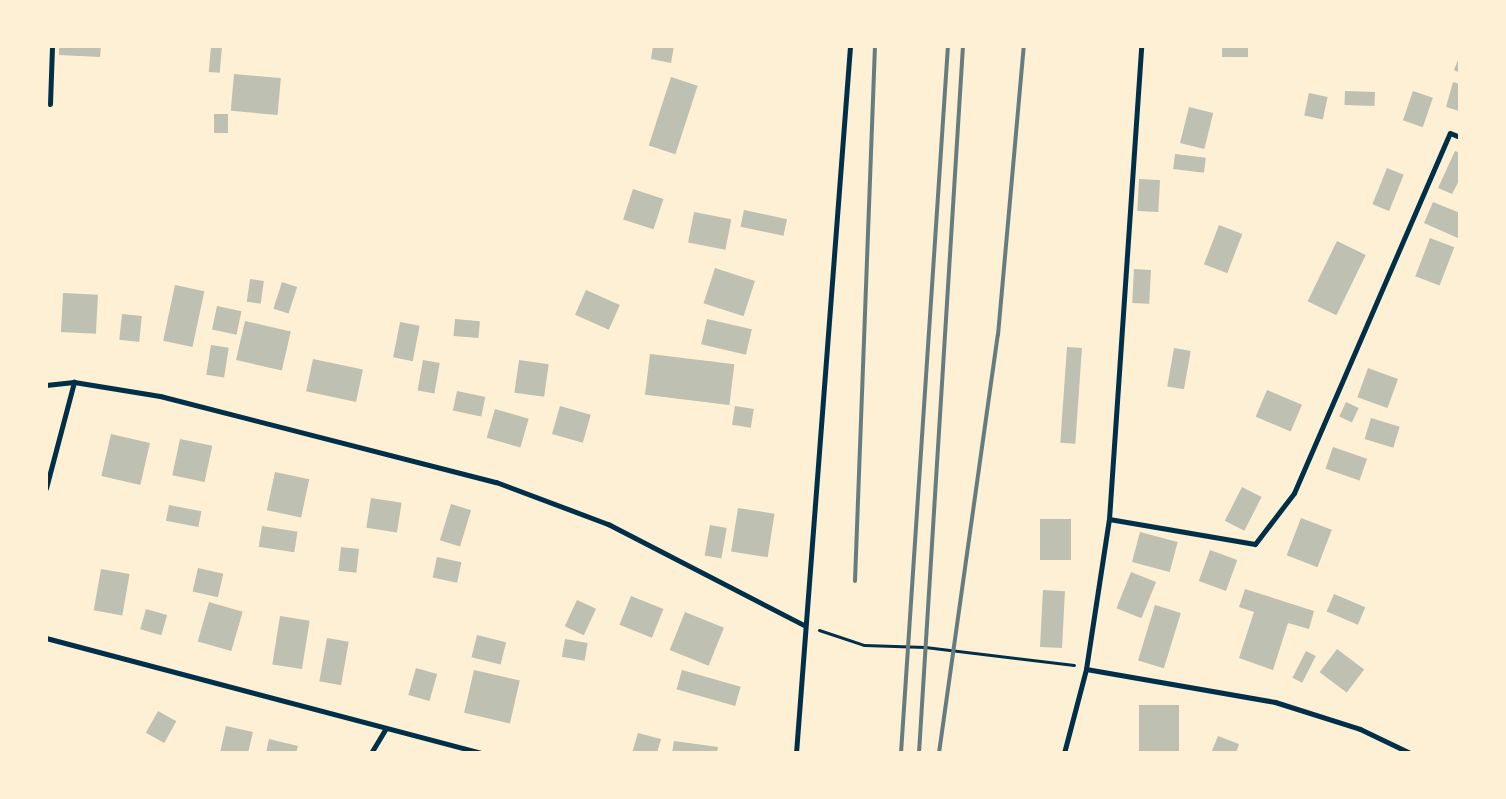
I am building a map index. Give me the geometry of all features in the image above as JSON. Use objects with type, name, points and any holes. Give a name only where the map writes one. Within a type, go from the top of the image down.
[{"type":"street","points":[[50,104],[52,46]]},
{"type":"street","points":[[796,753],[804,625],[850,46]]},
{"type":"street","points":[[1064,753],[1086,670],[1109,519],[1141,46]]},
{"type":"street","points":[[1109,519],[1255,544],[1294,493],[1450,133],[1460,137]]},
{"type":"street","points":[[46,385],[74,382],[244,416],[553,500],[804,625]]},
{"type":"street","points":[[46,488],[74,382]]},
{"type":"street","points":[[46,638],[481,753]]},
{"type":"street","points":[[1086,670],[1275,702],[1360,729],[1410,753]]},
{"type":"street","points":[[371,753],[386,728]]},
{"type":"path","points":[[804,625],[864,645],[952,650],[1070,663],[1086,670]]},
{"type":"building","points":[[59,46],[101,46],[100,57],[59,55]]},
{"type":"building","points":[[211,46],[222,47],[220,73],[209,72]]},
{"type":"building","points":[[653,46],[674,46],[671,63],[651,59]]},
{"type":"building","points":[[1222,46],[1248,46],[1248,57],[1222,57]]},
{"type":"building","points":[[1460,55],[1460,73],[1454,70]]},
{"type":"building","points":[[234,74],[281,78],[278,115],[231,111]]},
{"type":"building","points":[[671,77],[698,86],[675,154],[649,145]]},
{"type":"building","points":[[1453,82],[1460,84],[1459,111],[1446,107]]},
{"type":"building","points":[[1345,91],[1375,92],[1374,106],[1345,105]]},
{"type":"building","points":[[1413,91],[1433,98],[1423,127],[1403,120]]},
{"type":"building","points":[[1309,93],[1328,97],[1323,119],[1304,115]]},
{"type":"building","points":[[1189,107],[1213,113],[1204,149],[1180,143]]},
{"type":"building","points":[[214,114],[228,114],[228,133],[214,133]]},
{"type":"building","points":[[1455,151],[1460,153],[1460,179],[1452,194],[1438,188]]},
{"type":"building","points":[[1175,154],[1206,158],[1204,173],[1173,169]]},
{"type":"building","points":[[1387,168],[1404,175],[1389,211],[1372,204]]},
{"type":"building","points":[[1139,179],[1160,180],[1158,212],[1137,211]]},
{"type":"building","points":[[633,189],[663,199],[654,229],[623,219]]},
{"type":"building","points":[[1433,202],[1460,213],[1460,239],[1424,223]]},
{"type":"building","points":[[744,210],[787,219],[784,236],[740,227]]},
{"type":"building","points":[[694,212],[731,219],[725,250],[688,242]]},
{"type":"building","points":[[1219,225],[1242,234],[1227,273],[1204,264]]},
{"type":"building","points":[[1430,238],[1454,247],[1440,286],[1415,276]]},
{"type":"building","points":[[1337,241],[1366,255],[1336,315],[1308,301]]},
{"type":"building","points":[[715,268],[755,281],[744,316],[704,303]]},
{"type":"building","points":[[1134,269],[1151,270],[1149,304],[1132,303]]},
{"type":"building","points":[[250,279],[264,281],[261,304],[247,302]]},
{"type":"building","points":[[282,282],[297,287],[289,314],[273,309]]},
{"type":"building","points":[[175,285],[204,291],[192,347],[163,341]]},
{"type":"building","points":[[586,290],[620,305],[609,330],[575,315]]},
{"type":"building","points":[[63,293],[98,295],[96,334],[61,332]]},
{"type":"building","points":[[217,306],[241,311],[236,335],[212,329]]},
{"type":"building","points":[[122,314],[142,316],[139,342],[119,340]]},
{"type":"building","points":[[455,319],[480,321],[478,338],[454,336]]},
{"type":"building","points":[[707,319],[752,329],[746,355],[701,344]]},
{"type":"building","points":[[245,321],[291,332],[282,371],[236,360]]},
{"type":"building","points":[[400,322],[420,326],[413,361],[393,357]]},
{"type":"building","points":[[211,345],[229,348],[224,377],[206,375]]},
{"type":"building","points":[[1067,347],[1082,348],[1075,444],[1060,443]]},
{"type":"building","points":[[1174,348],[1191,351],[1184,389],[1167,386]]},
{"type":"building","points":[[650,354],[734,364],[729,405],[645,395]]},
{"type":"building","points":[[313,359],[363,370],[356,402],[306,391]]},
{"type":"building","points":[[423,360],[440,363],[434,393],[418,391]]},
{"type":"building","points":[[519,360],[549,364],[544,397],[514,393]]},
{"type":"building","points":[[1368,368],[1398,379],[1387,408],[1357,397]]},
{"type":"building","points":[[1267,390],[1302,405],[1291,432],[1256,417]]},
{"type":"building","points":[[457,391],[485,397],[481,417],[453,411]]},
{"type":"building","points":[[1346,402],[1359,408],[1352,422],[1339,417]]},
{"type":"building","points":[[560,406],[591,415],[583,443],[552,434]]},
{"type":"building","points":[[735,406],[754,409],[751,428],[732,425]]},
{"type":"building","points":[[495,409],[529,419],[520,447],[487,438]]},
{"type":"building","points":[[1371,418],[1400,427],[1393,448],[1365,439]]},
{"type":"building","points":[[111,434],[150,443],[140,485],[101,476]]},
{"type":"building","points":[[180,439],[212,446],[205,482],[172,475]]},
{"type":"building","points":[[1333,447],[1367,459],[1360,480],[1326,469]]},
{"type":"building","points":[[275,472],[309,479],[301,517],[267,510]]},
{"type":"building","points":[[1242,487],[1262,497],[1244,531],[1225,521]]},
{"type":"building","points":[[371,498],[402,503],[397,532],[366,528]]},
{"type":"building","points":[[451,504],[471,510],[460,546],[440,540]]},
{"type":"building","points":[[169,505],[201,511],[198,527],[166,521]]},
{"type":"building","points":[[738,508],[775,514],[768,557],[731,551]]},
{"type":"building","points":[[1301,518],[1332,530],[1317,567],[1287,555]]},
{"type":"building","points":[[1040,519],[1071,519],[1071,560],[1040,560]]},
{"type":"building","points":[[710,525],[727,528],[721,558],[705,556]]},
{"type":"building","points":[[262,526],[298,532],[294,552],[259,547]]},
{"type":"building","points":[[1140,532],[1178,542],[1170,572],[1132,562]]},
{"type":"building","points":[[341,547],[359,549],[356,573],[338,571]]},
{"type":"building","points":[[1210,550],[1237,560],[1226,591],[1199,581]]},
{"type":"building","points":[[437,557],[461,562],[457,583],[433,578]]},
{"type":"building","points":[[198,568],[223,574],[218,597],[193,591]]},
{"type":"building","points":[[101,569],[130,574],[122,615],[94,610]]},
{"type":"building","points":[[1131,572],[1156,582],[1141,618],[1116,608]]},
{"type":"building","points":[[1245,589],[1314,611],[1309,629],[1288,623],[1273,670],[1239,658],[1254,612],[1239,607]]},
{"type":"building","points":[[1043,590],[1065,591],[1062,648],[1040,647]]},
{"type":"building","points":[[1334,594],[1365,607],[1358,625],[1327,611]]},
{"type":"building","points":[[631,596],[663,609],[652,638],[619,625]]},
{"type":"building","points":[[577,600],[596,609],[584,635],[565,626]]},
{"type":"building","points":[[209,602],[243,612],[231,651],[198,641]]},
{"type":"building","points":[[1155,605],[1181,613],[1164,668],[1138,660]]},
{"type":"building","points":[[146,609],[167,615],[161,635],[140,629]]},
{"type":"building","points":[[685,612],[724,628],[709,666],[670,650]]},
{"type":"building","points":[[280,616],[310,621],[302,669],[272,664]]},
{"type":"building","points":[[477,635],[506,642],[501,665],[471,657]]},
{"type":"building","points":[[327,638],[349,642],[341,685],[319,681]]},
{"type":"building","points":[[565,639],[588,643],[585,661],[562,657]]},
{"type":"building","points":[[1337,649],[1364,669],[1347,693],[1320,672]]},
{"type":"building","points":[[1306,651],[1316,656],[1302,683],[1292,678]]},
{"type":"building","points":[[416,668],[437,674],[429,701],[408,695]]},
{"type":"building","points":[[474,670],[520,681],[510,723],[464,713]]},
{"type":"building","points":[[682,670],[741,687],[735,706],[676,689]]},
{"type":"building","points":[[1139,705],[1179,705],[1179,753],[1139,753]]},
{"type":"building","points":[[158,711],[176,721],[164,743],[146,733]]},
{"type":"building","points":[[226,726],[253,732],[248,753],[220,753]]},
{"type":"building","points":[[638,733],[661,739],[657,753],[632,753]]},
{"type":"building","points":[[1218,736],[1239,744],[1236,753],[1211,753]]},
{"type":"building","points":[[269,739],[298,746],[296,753],[266,753]]},
{"type":"building","points":[[674,741],[718,747],[717,753],[672,753]]},
{"type":"railway","points":[[855,581],[875,46]]},
{"type":"railway","points":[[901,753],[948,46]]},
{"type":"railway","points":[[919,753],[963,46]]},
{"type":"railway","points":[[939,753],[998,335],[1024,46]]}]
